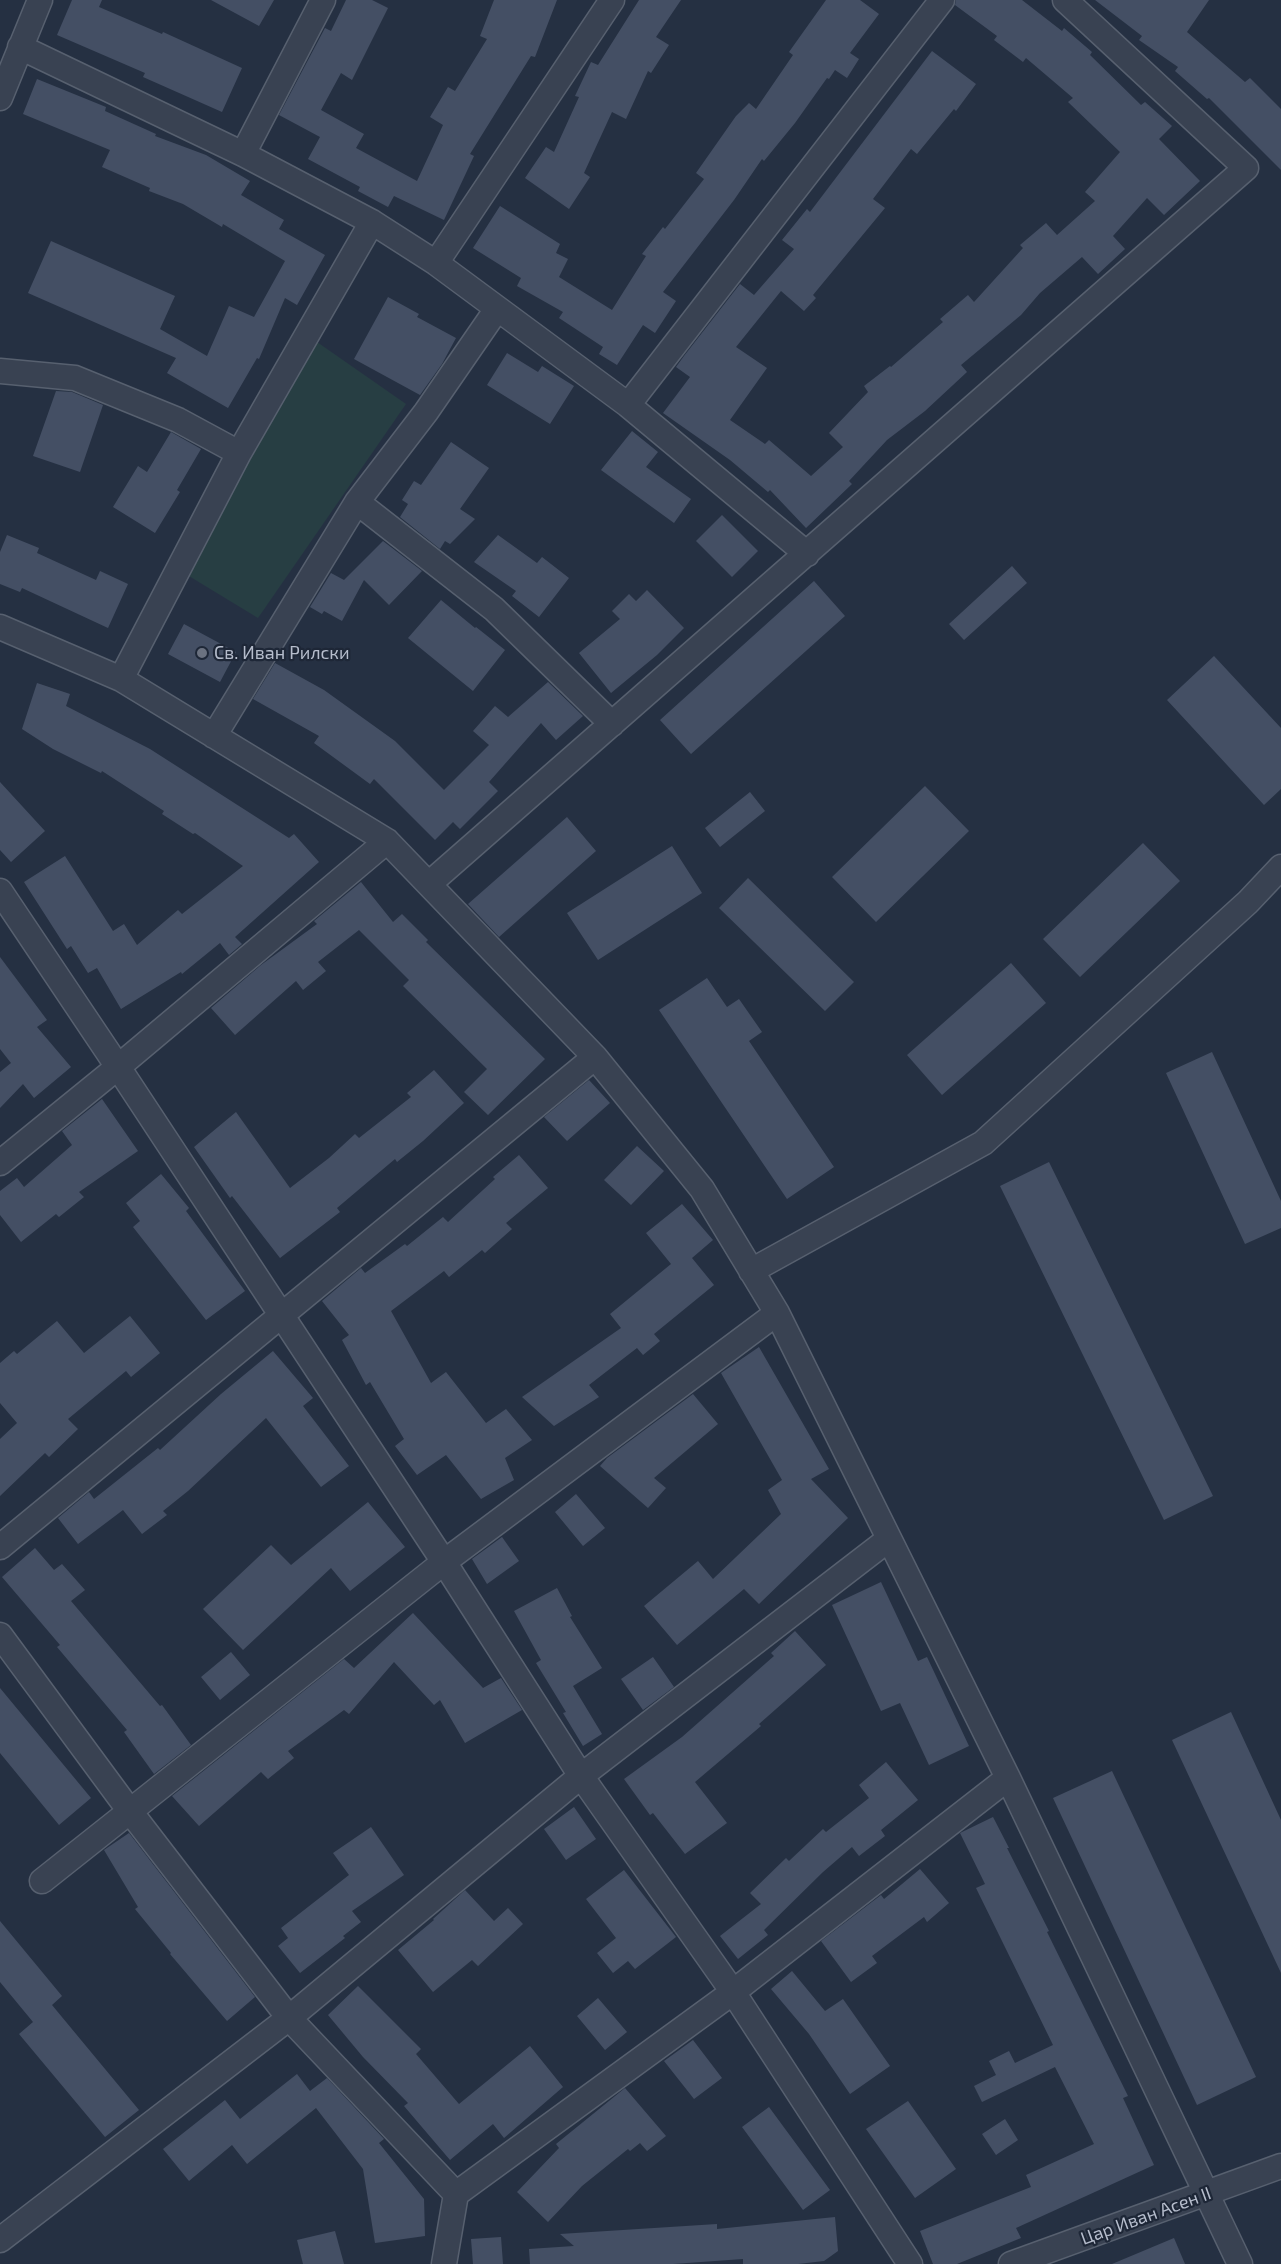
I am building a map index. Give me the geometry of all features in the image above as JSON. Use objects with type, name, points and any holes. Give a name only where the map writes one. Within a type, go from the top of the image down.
[{"type":"street","points":[[0,98],[40,0]]},
{"type":"street","points":[[243,154],[323,0]]},
{"type":"street","points":[[436,263],[612,0]]},
{"type":"street","points":[[628,405],[942,0]]},
{"type":"street","points":[[430,884],[1246,168],[1065,0]]},
{"type":"street","points":[[20,47],[243,154],[372,222],[436,263],[628,405],[807,554]]},
{"type":"street","points":[[121,679],[239,453],[372,222]]},
{"type":"street","points":[[214,736],[357,502],[426,412],[497,309]]},
{"type":"street","points":[[0,370],[75,378],[178,420],[239,453]]},
{"type":"street","points":[[357,502],[494,609],[612,724]]},
{"type":"street","points":[[0,627],[121,679],[387,841],[595,1057],[702,1189],[777,1313],[1008,1778],[1240,2264]]},
{"type":"street","points":[[0,1163],[387,841]]},
{"type":"street","points":[[751,1271],[983,1143],[1248,902],[1281,867]]},
{"type":"street","points":[[0,891],[444,1562],[581,1776],[733,1992],[910,2264]]},
{"type":"street","points":[[0,1547],[280,1314],[595,1057]]},
{"type":"street","points":[[42,1881],[444,1562],[777,1313]]},
{"type":"street","points":[[0,2240],[289,2018],[581,1776],[889,1539]]},
{"type":"street","points":[[0,1635],[129,1810],[289,2018],[456,2194]]},
{"type":"street","points":[[444,2264],[456,2194],[733,1992],[1008,1778]]},
{"type":"street","name":"Цар Иван Асен II","points":[[1011,2264],[1281,2166]]},
{"type":"green space","points":[[317,342],[406,404],[258,618],[179,570]]},
{"type":"building","points":[[72,0],[102,0],[99,7],[162,34],[163,32],[242,68],[222,112],[143,77],[145,73],[57,35]]},
{"type":"building","points":[[211,0],[274,0],[259,26]]},
{"type":"building","points":[[346,0],[372,0],[388,8],[352,80],[341,73],[321,110],[364,134],[356,148],[417,181],[443,125],[430,117],[448,87],[455,91],[487,39],[480,36],[494,0],[557,0],[535,57],[531,56],[470,154],[474,156],[444,220],[394,196],[388,207],[358,191],[360,187],[308,159],[320,137],[279,115],[325,28],[331,31]]},
{"type":"building","points":[[639,0],[681,0],[656,37],[669,45],[651,73],[648,71],[626,119],[612,112],[584,173],[590,177],[569,209],[525,178],[546,147],[554,152],[579,97],[575,96],[591,62],[598,65]]},
{"type":"building","points":[[826,0],[860,0],[879,14],[850,53],[859,59],[847,78],[835,70],[829,79],[827,78],[795,123],[764,161],[762,159],[734,200],[663,292],[676,301],[655,333],[643,325],[617,365],[599,354],[603,347],[559,318],[563,312],[517,286],[521,278],[473,248],[500,206],[560,244],[556,253],[568,259],[559,277],[612,310],[646,256],[642,254],[704,179],[696,173],[736,116],[749,103],[756,109],[793,55],[789,52]]},
{"type":"building","points":[[956,0],[1022,0],[1062,31],[1064,28],[1092,52],[1090,55],[1141,105],[1145,102],[1172,126],[1159,139],[1200,181],[1164,215],[1147,198],[1113,236],[1125,249],[1098,274],[1082,257],[1040,293],[1021,315],[961,365],[967,372],[925,411],[887,440],[849,481],[852,484],[806,528],[770,490],[768,492],[730,460],[663,413],[690,377],[676,367],[684,356],[740,284],[754,295],[794,249],[782,240],[807,209],[810,212],[932,51],[976,84],[956,111],[954,109],[917,154],[911,149],[873,199],[885,208],[813,295],[816,298],[804,311],[781,291],[736,347],[767,368],[730,420],[765,444],[769,440],[811,476],[843,447],[829,433],[868,392],[864,386],[891,367],[943,322],[940,319],[968,295],[974,302],[1023,248],[1020,245],[1046,223],[1057,235],[1095,201],[1085,192],[1120,152],[1068,102],[1073,98],[1026,58],[1023,62],[994,40],[997,36],[955,5]]},
{"type":"building","points":[[1095,0],[1209,0],[1187,32],[1245,82],[1250,78],[1281,109],[1281,170],[1209,98],[1207,99],[1175,71],[1178,67],[1139,40],[1142,36]]},
{"type":"building","points":[[37,79],[106,107],[105,111],[156,134],[155,136],[206,155],[250,181],[241,195],[284,220],[279,229],[325,255],[297,305],[285,298],[259,359],[257,358],[228,408],[167,373],[176,358],[28,293],[51,241],[175,296],[160,329],[207,356],[229,306],[254,317],[285,261],[223,224],[222,227],[183,204],[149,191],[150,188],[102,167],[110,150],[23,114]]},
{"type":"building","points":[[388,297],[419,314],[417,317],[456,338],[442,364],[420,395],[354,359]]},
{"type":"building","points":[[507,353],[538,372],[542,366],[574,386],[550,424],[487,385]]},
{"type":"building","points":[[56,391],[72,392],[103,405],[80,472],[33,456]]},
{"type":"building","points":[[632,431],[658,452],[646,467],[691,499],[674,523],[601,470]]},
{"type":"building","points":[[171,432],[201,449],[177,490],[180,492],[155,533],[113,507],[138,466],[147,472]]},
{"type":"building","points":[[451,442],[489,468],[460,509],[475,519],[450,544],[445,541],[440,549],[400,517],[408,504],[402,500],[414,481],[421,485]]},
{"type":"building","points":[[722,515],[758,551],[732,577],[696,541]]},
{"type":"building","points":[[7,535],[39,548],[37,553],[96,580],[100,571],[128,584],[108,628],[22,588],[20,592],[0,584],[0,552]]},
{"type":"building","points":[[498,535],[537,563],[542,557],[569,578],[539,617],[512,596],[516,591],[474,562]]},
{"type":"building","points":[[383,541],[422,571],[389,605],[364,580],[342,621],[324,611],[322,614],[310,607],[331,573],[344,580]]},
{"type":"building","points":[[1012,566],[1027,583],[964,640],[949,624]]},
{"type":"building","points":[[814,581],[845,616],[691,754],[660,720]]},
{"type":"building","points":[[647,590],[684,628],[657,655],[611,693],[579,653],[620,619],[612,611],[629,594],[636,601]]},
{"type":"building","points":[[441,600],[505,650],[473,691],[408,638]]},
{"type":"building","name":"Св. Иван Рилски","points":[[184,624],[236,652],[220,682],[168,654]]},
{"type":"building","points":[[1214,656],[1281,728],[1281,789],[1264,805],[1167,700]]},
{"type":"building","points":[[275,663],[324,690],[395,741],[444,790],[489,745],[473,731],[495,706],[508,717],[548,682],[583,716],[556,740],[541,723],[489,782],[498,791],[460,829],[453,822],[435,840],[374,779],[370,784],[314,743],[319,736],[253,699]]},
{"type":"building","points":[[37,683],[70,694],[66,706],[150,749],[289,838],[294,834],[319,862],[235,937],[242,944],[229,955],[220,943],[182,974],[181,972],[121,1009],[97,968],[88,973],[71,946],[67,949],[24,882],[65,856],[113,931],[124,924],[137,945],[178,910],[182,914],[243,866],[195,833],[193,834],[162,814],[164,811],[102,771],[101,773],[53,749],[22,729]]},
{"type":"building","points":[[0,782],[45,831],[11,862],[0,850]]},
{"type":"building","points":[[925,786],[969,831],[876,922],[832,877]]},
{"type":"building","points":[[750,792],[765,811],[720,847],[705,828]]},
{"type":"building","points":[[567,817],[596,851],[499,937],[468,904]]},
{"type":"building","points":[[1143,843],[1180,881],[1080,977],[1043,939]]},
{"type":"building","points":[[672,846],[702,893],[598,960],[567,913]]},
{"type":"building","points":[[748,878],[854,982],[825,1011],[719,908]]},
{"type":"building","points":[[361,882],[393,922],[402,914],[428,940],[426,942],[545,1059],[488,1115],[464,1092],[487,1069],[403,986],[409,980],[359,930],[318,962],[326,971],[303,990],[296,981],[235,1035],[211,1008],[261,965],[317,924],[314,921]]},
{"type":"building","points":[[0,957],[47,1020],[37,1027],[71,1067],[34,1098],[23,1084],[0,1108],[0,1072],[11,1063],[0,1049]]},
{"type":"building","points":[[1011,963],[1046,1003],[942,1095],[907,1055]]},
{"type":"building","points":[[707,978],[727,1007],[739,999],[762,1032],[749,1041],[834,1167],[787,1199],[659,1010]]},
{"type":"building","points":[[1212,1052],[1281,1201],[1281,1228],[1245,1244],[1166,1073]]},
{"type":"building","points":[[434,1070],[464,1103],[423,1141],[397,1162],[395,1159],[337,1208],[340,1212],[280,1258],[232,1196],[230,1198],[194,1147],[236,1112],[290,1188],[329,1158],[355,1134],[359,1138],[411,1097],[407,1093]]},
{"type":"building","points":[[589,1080],[610,1103],[567,1141],[544,1117]]},
{"type":"building","points":[[102,1099],[138,1151],[79,1192],[84,1197],[59,1217],[56,1214],[21,1242],[0,1215],[0,1191],[17,1178],[24,1187],[72,1145],[62,1131]]},
{"type":"building","points":[[637,1146],[664,1171],[631,1205],[604,1180]]},
{"type":"building","points":[[519,1155],[548,1188],[506,1223],[512,1229],[485,1253],[482,1250],[449,1277],[444,1271],[391,1311],[431,1383],[446,1372],[486,1423],[506,1409],[532,1440],[505,1458],[514,1480],[481,1499],[446,1455],[417,1475],[395,1446],[404,1439],[370,1382],[366,1385],[342,1340],[349,1335],[322,1301],[361,1268],[365,1273],[405,1244],[407,1246],[443,1217],[448,1222],[495,1179],[493,1177]]},
{"type":"building","points":[[1049,1162],[1213,1496],[1164,1520],[1000,1186]]},
{"type":"building","points":[[161,1174],[189,1208],[186,1211],[245,1291],[206,1320],[133,1227],[140,1221],[126,1203]]},
{"type":"building","points":[[682,1204],[713,1240],[692,1258],[714,1285],[654,1334],[660,1341],[643,1355],[637,1348],[589,1385],[599,1397],[554,1426],[522,1397],[621,1328],[610,1314],[671,1264],[646,1233]]},
{"type":"building","points":[[130,1316],[160,1353],[131,1377],[126,1371],[68,1419],[78,1429],[49,1457],[45,1453],[0,1496],[0,1439],[17,1423],[0,1403],[0,1363],[14,1351],[17,1354],[57,1321],[84,1353]]},
{"type":"building","points":[[759,1347],[829,1469],[811,1479],[848,1518],[759,1604],[744,1589],[677,1645],[644,1606],[698,1561],[713,1579],[781,1514],[768,1490],[782,1480],[721,1373]]},
{"type":"building","points":[[273,1351],[313,1398],[303,1406],[349,1466],[321,1487],[266,1418],[188,1491],[163,1511],[167,1515],[142,1534],[123,1510],[78,1544],[58,1518],[89,1492],[94,1499],[158,1448],[160,1450],[221,1394]]},
{"type":"building","points":[[693,1394],[718,1424],[654,1478],[666,1488],[648,1508],[600,1466],[607,1458]]},
{"type":"building","points":[[576,1494],[605,1528],[583,1546],[555,1512]]},
{"type":"building","points":[[368,1502],[405,1547],[350,1591],[331,1568],[243,1650],[203,1609],[271,1545],[291,1565]]},
{"type":"building","points":[[502,1537],[519,1561],[487,1584],[472,1559]]},
{"type":"building","points":[[35,1548],[54,1570],[62,1564],[85,1590],[71,1601],[160,1706],[162,1705],[191,1745],[154,1774],[124,1732],[127,1730],[57,1647],[60,1645],[2,1577]]},
{"type":"building","points":[[881,1582],[918,1661],[927,1657],[969,1746],[929,1765],[900,1703],[881,1711],[832,1605]]},
{"type":"building","points":[[557,1588],[572,1616],[570,1617],[602,1668],[573,1686],[602,1734],[583,1746],[563,1713],[566,1712],[536,1663],[541,1660],[514,1611]]},
{"type":"building","points":[[413,1613],[483,1688],[501,1678],[522,1710],[465,1743],[440,1700],[434,1705],[394,1662],[349,1714],[344,1710],[288,1751],[294,1758],[268,1779],[261,1772],[199,1826],[172,1796],[344,1659],[354,1668]]},
{"type":"building","points":[[795,1631],[826,1665],[759,1724],[761,1726],[695,1782],[727,1823],[685,1854],[653,1813],[650,1815],[624,1779],[682,1737],[774,1656],[771,1653]]},
{"type":"building","points":[[231,1652],[250,1675],[220,1700],[201,1677]]},
{"type":"building","points":[[653,1657],[674,1687],[643,1710],[621,1679]]},
{"type":"building","points":[[0,1688],[91,1798],[59,1825],[0,1753]]},
{"type":"building","points":[[1231,1712],[1281,1820],[1281,1973],[1172,1740]]},
{"type":"building","points":[[886,1762],[918,1800],[881,1830],[885,1836],[859,1856],[852,1847],[823,1872],[764,1930],[768,1935],[738,1959],[720,1936],[761,1904],[750,1893],[786,1858],[789,1861],[823,1829],[826,1832],[869,1798],[859,1785]]},
{"type":"building","points":[[1112,1771],[1256,2077],[1197,2105],[1053,1798]]},
{"type":"building","points":[[574,1807],[596,1839],[566,1860],[544,1829]]},
{"type":"building","points":[[993,1817],[1128,2096],[1123,2098],[1154,2165],[1016,2228],[1021,2238],[957,2264],[933,2264],[920,2231],[1031,2187],[1026,2175],[1094,2144],[1055,2067],[982,2102],[974,2086],[996,2075],[989,2061],[1009,2051],[1015,2063],[1053,2045],[976,1888],[985,1884],[960,1833]]},
{"type":"building","points":[[371,1827],[404,1875],[352,1911],[361,1922],[343,1936],[345,1938],[300,1973],[278,1946],[288,1938],[281,1928],[349,1875],[333,1853]]},
{"type":"building","points":[[129,1833],[255,1997],[227,2021],[135,1909],[138,1907],[104,1850]]},
{"type":"building","points":[[920,1869],[949,1903],[927,1922],[924,1917],[872,1956],[877,1963],[851,1982],[821,1941],[881,1895],[884,1899]]},
{"type":"building","points":[[624,1870],[676,1937],[635,1969],[628,1961],[613,1973],[597,1953],[616,1938],[586,1899]]},
{"type":"building","points":[[465,1890],[494,1921],[508,1908],[523,1924],[478,1966],[472,1960],[433,1992],[398,1950]]},
{"type":"building","points":[[0,1921],[62,1996],[52,2005],[139,2110],[105,2137],[19,2034],[33,2022],[0,1982]]},
{"type":"building","points":[[792,1971],[825,2011],[843,1999],[890,2066],[850,2094],[809,2034],[771,1989]]},
{"type":"building","points":[[358,1986],[421,2049],[416,2054],[459,2104],[530,2046],[563,2087],[504,2138],[493,2124],[450,2160],[404,2106],[408,2103],[363,2057],[328,2015]]},
{"type":"building","points":[[598,1998],[627,2032],[605,2050],[577,2016]]},
{"type":"building","points":[[693,2040],[722,2078],[694,2099],[664,2061]]},
{"type":"building","points":[[297,2074],[310,2091],[327,2078],[384,2139],[379,2143],[424,2199],[425,2236],[375,2243],[363,2169],[316,2108],[247,2164],[232,2145],[189,2181],[163,2149],[225,2100],[240,2119]]},
{"type":"building","points":[[625,2088],[666,2136],[647,2151],[640,2143],[630,2151],[628,2149],[582,2186],[548,2222],[517,2192],[559,2148],[556,2144]]},
{"type":"building","points":[[908,2101],[956,2169],[915,2198],[866,2129]]},
{"type":"building","points":[[769,2107],[830,2190],[803,2210],[742,2127]]},
{"type":"building","points":[[1005,2119],[1018,2140],[996,2155],[982,2134]]},
{"type":"building","points":[[835,2217],[838,2251],[824,2261],[798,2264],[743,2264],[743,2259],[673,2264],[530,2264],[529,2249],[574,2246],[560,2234],[717,2224],[717,2229]]},
{"type":"building","points":[[335,2231],[344,2264],[303,2264],[297,2240]]},
{"type":"building","points":[[501,2237],[503,2264],[473,2264],[471,2239]]},
{"type":"building","points":[[1174,2238],[1185,2264],[1112,2264]]},
{"type":"place","name":"Св. Иван Рилски","points":[[202,653]]}]
